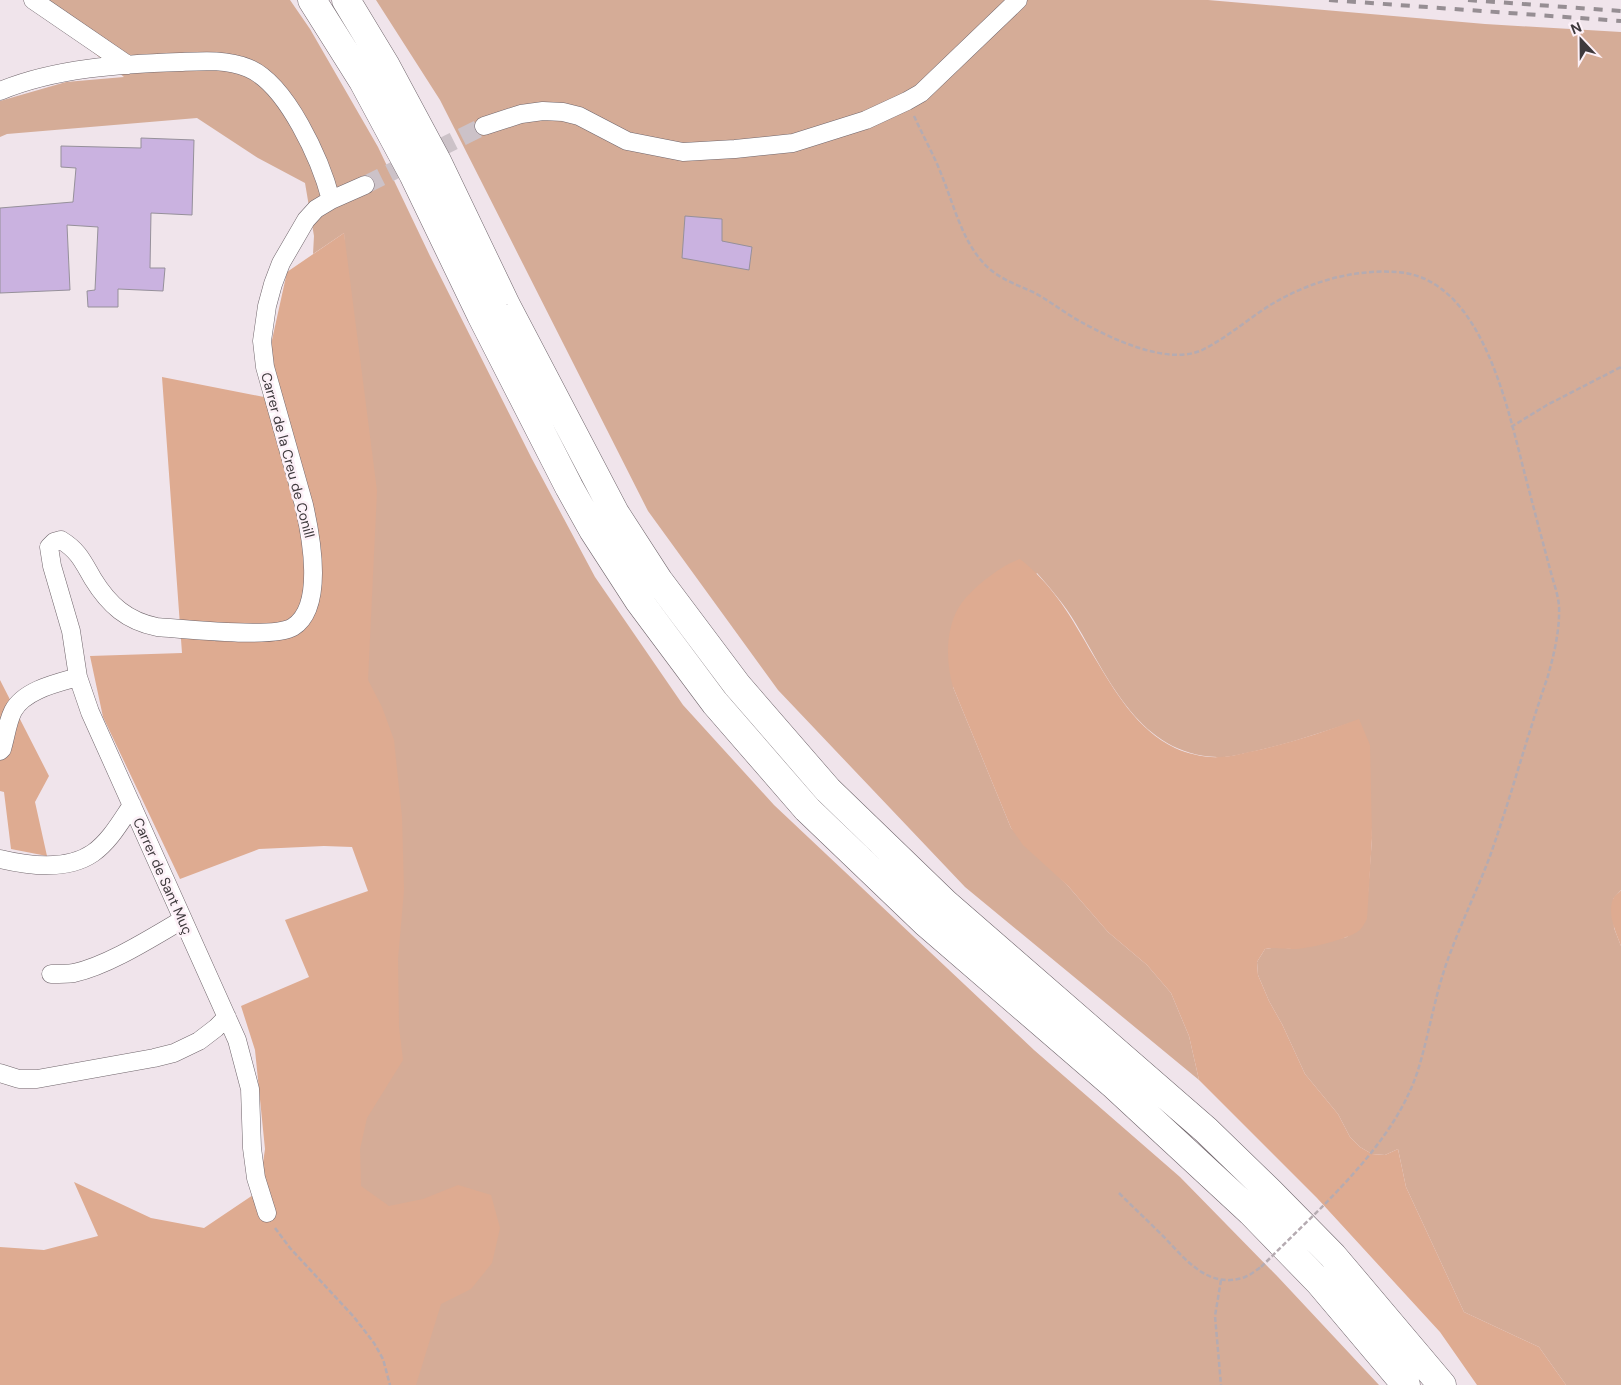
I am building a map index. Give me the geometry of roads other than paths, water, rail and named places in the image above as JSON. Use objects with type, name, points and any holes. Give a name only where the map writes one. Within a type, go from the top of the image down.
[{"type":"highway","points":[[312,0],[363,81],[399,148],[481,315],[593,530],[639,601],[716,702],[807,809],[926,923],[1115,1086],[1251,1212],[1319,1282],[1406,1385]]},
{"type":"highway","points":[[346,0],[386,66],[437,161],[506,305],[616,513],[659,581],[737,685],[828,790],[925,883],[1206,1130],[1270,1192],[1333,1256],[1442,1385]]},
{"type":"street","points":[[33,0],[128,65]]},
{"type":"street","points":[[484,126],[521,114],[543,111],[563,112],[579,116],[627,141],[683,152],[793,143],[866,120],[920,93],[1018,0]]},
{"type":"street","points":[[0,91],[49,75],[128,65],[211,61],[248,68],[262,76],[276,89],[294,116],[312,150],[331,200],[365,185]]},
{"type":"street","name":"Carrer de la Creu de Conill","points":[[54,542],[61,540],[78,552],[105,596],[114,606],[132,620],[143,624],[164,628],[266,634],[292,628],[301,621],[309,602],[312,585],[312,555],[308,524],[265,367],[262,341],[272,284],[280,263],[306,220],[316,209],[331,200]]},
{"type":"street","name":"Carrer de Sant Muç","points":[[54,542],[49,547],[52,566],[71,631],[78,677],[99,733],[227,1017],[242,1056],[250,1089],[252,1148],[259,1191],[267,1213]]},
{"type":"street","points":[[0,751],[9,721],[17,705],[34,693],[78,677]]},
{"type":"street","points":[[0,859],[43,866],[68,864],[81,859],[93,853],[104,843],[132,805]]},
{"type":"street","points":[[51,974],[72,973],[88,969],[113,958],[182,920]]},
{"type":"street","points":[[0,1073],[19,1079],[38,1080],[154,1058],[174,1053],[199,1041],[227,1017]]},
{"type":"tunnel","points":[[365,185],[484,126]]},
{"type":"railway","points":[[1329,0],[1621,21]]},
{"type":"railway","points":[[1468,0],[1621,11]]}]
